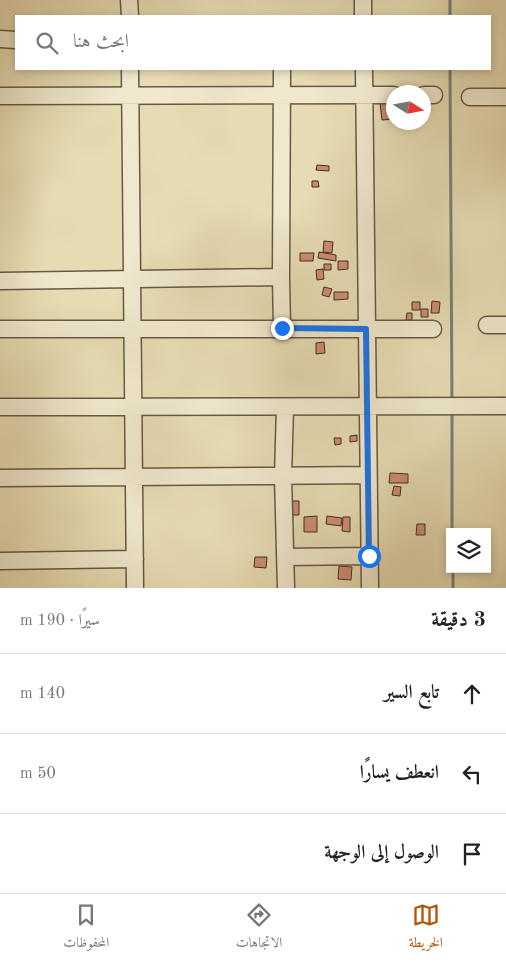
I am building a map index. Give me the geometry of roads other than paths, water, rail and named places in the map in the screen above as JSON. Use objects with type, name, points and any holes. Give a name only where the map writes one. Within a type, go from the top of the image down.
[{"type":"street","points":[[129,0],[130,15]]},
{"type":"street","points":[[363,0],[363,15]]},
{"type":"street","points":[[0,39],[15,40]]},
{"type":"street","points":[[130,70],[135,588]]},
{"type":"street","points":[[282,70],[282,328]]},
{"type":"street","points":[[364,70],[370,588]]},
{"type":"street","points":[[0,96],[386,95]]},
{"type":"street","points":[[470,97],[506,97]]},
{"type":"street","points":[[0,281],[281,277]]},
{"type":"street","points":[[488,326],[506,325]]},
{"type":"street","points":[[0,329],[433,329]]},
{"type":"street","points":[[0,407],[506,406]]},
{"type":"street","points":[[285,407],[283,476],[286,588]]},
{"type":"street","points":[[0,478],[368,475]]},
{"type":"street","points":[[286,557],[369,556]]},
{"type":"street","points":[[0,561],[134,559]]},
{"type":"waterway","points":[[450,0],[450,15]]},
{"type":"waterway","points":[[450,70],[452,401]]},
{"type":"waterway","points":[[452,410],[452,528]]},
{"type":"waterway","points":[[453,573],[453,588]]}]
